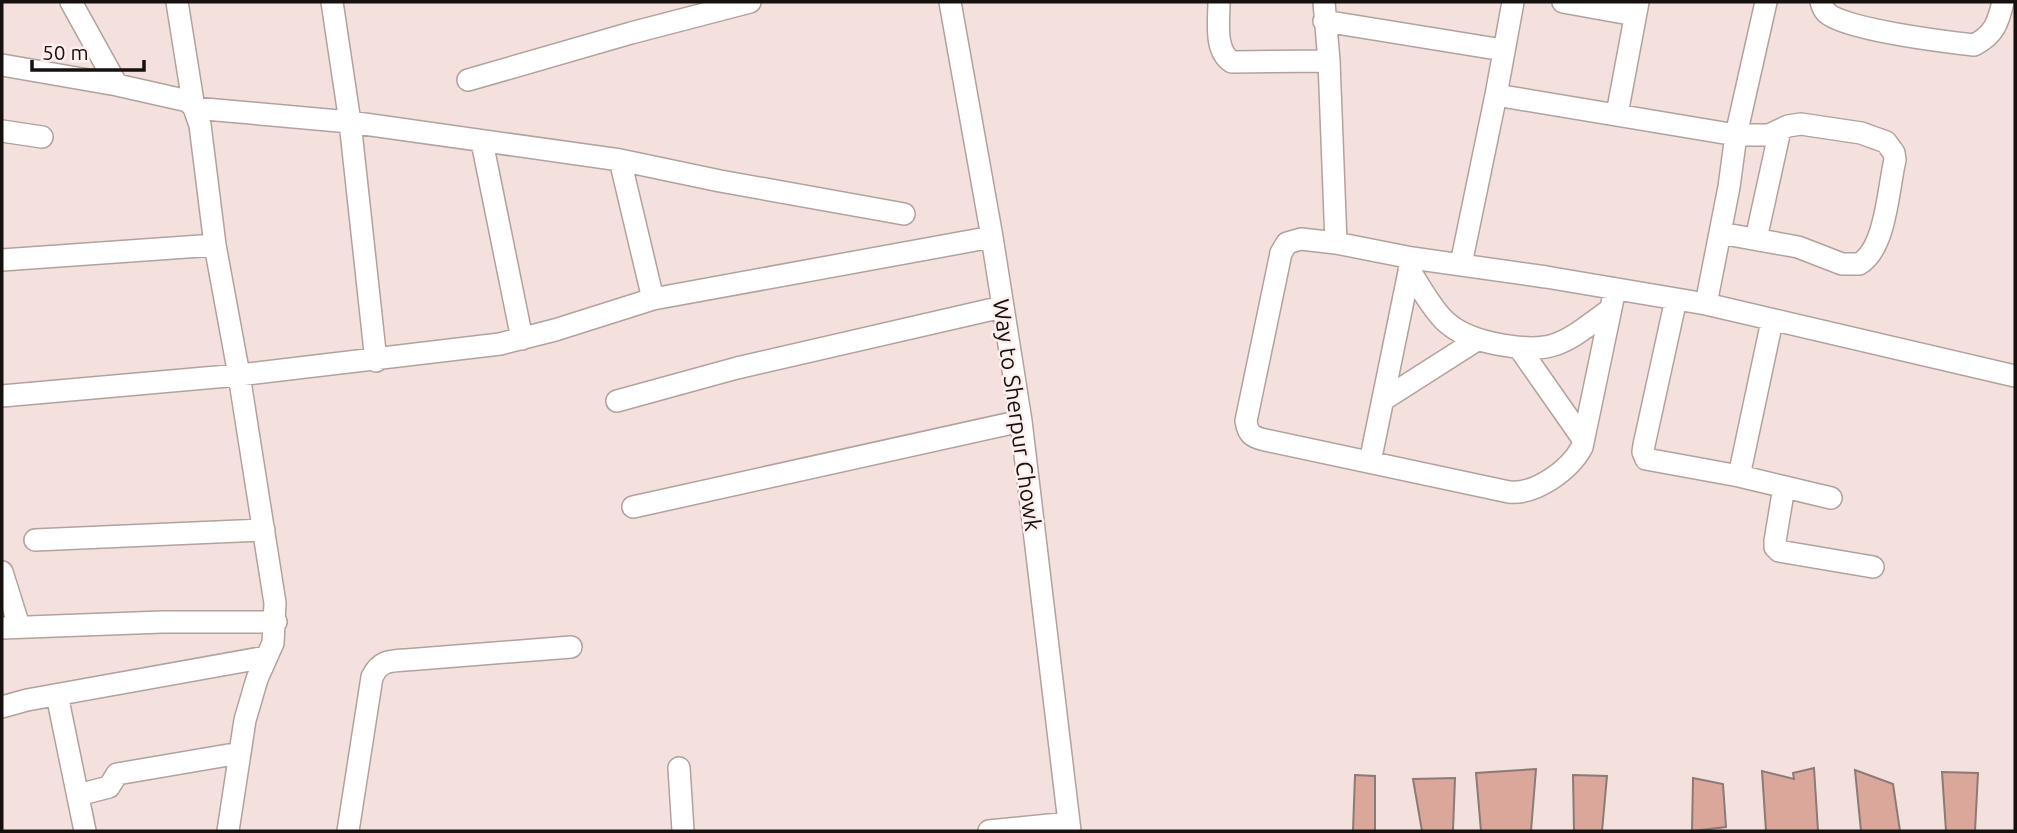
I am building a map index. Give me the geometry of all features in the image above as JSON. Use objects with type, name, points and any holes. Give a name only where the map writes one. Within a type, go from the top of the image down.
[{"type":"street","points":[[71,2],[117,85]]},
{"type":"street","points":[[177,2],[194,108],[200,125],[215,245],[275,603],[273,643],[250,700],[228,831]]},
{"type":"street","points":[[332,2],[349,122],[376,360]]},
{"type":"street","points":[[468,80],[669,22],[750,2]]},
{"type":"street","name":"Way to Sherpur Chowk","points":[[950,2],[992,237],[1021,421],[1069,827]]},
{"type":"street","points":[[1219,2],[1220,43],[1226,58],[1233,62],[1329,61]]},
{"type":"street","points":[[1461,264],[1513,2]]},
{"type":"street","points":[[1563,2],[1636,8],[1617,114]]},
{"type":"street","points":[[1706,304],[1729,187],[1736,135],[1766,2]]},
{"type":"street","points":[[1821,2],[1826,12],[1839,20],[1859,26],[1974,45],[1987,39],[1996,29],[2003,2]]},
{"type":"street","points":[[1336,243],[1329,61],[1324,11],[1503,50]]},
{"type":"street","points":[[2,65],[117,85],[188,101],[194,108],[349,122],[620,160],[904,214]]},
{"type":"street","points":[[1496,95],[1736,135],[1769,135],[1788,126],[1813,126],[1878,137],[1890,145],[1895,160],[1879,237],[1873,253],[1865,261],[1850,265],[1798,247],[1720,233]]},
{"type":"street","points":[[1756,239],[1780,130]]},
{"type":"street","points":[[2,131],[43,137]]},
{"type":"street","points":[[482,142],[522,339]]},
{"type":"street","points":[[620,160],[653,299]]},
{"type":"street","points":[[2,396],[239,376],[522,339],[653,299],[992,237]]},
{"type":"street","points":[[1613,299],[1577,456],[1536,488],[1518,493],[1254,438],[1249,433],[1246,421],[1281,253],[1287,243],[1294,240],[1336,243],[1411,264],[1461,264],[1613,299],[1676,299],[1706,304],[2015,376]]},
{"type":"street","points":[[2,260],[215,245]]},
{"type":"street","points":[[1411,264],[1443,319],[1461,333],[1477,340],[1520,349],[1535,349],[1562,343],[1613,299]]},
{"type":"street","points":[[1370,462],[1411,264]]},
{"type":"street","points":[[1676,299],[1643,452],[1646,459],[1739,476],[1831,498]]},
{"type":"street","points":[[617,401],[737,368],[1002,307]]},
{"type":"street","points":[[1739,476],[1772,321]]},
{"type":"street","points":[[1383,400],[1477,340]]},
{"type":"street","points":[[1520,349],[1583,439]]},
{"type":"street","points":[[633,507],[1021,421]]},
{"type":"street","points":[[1784,487],[1775,541],[1775,547],[1779,551],[1873,567]]},
{"type":"street","points":[[35,540],[264,530]]},
{"type":"street","points":[[2,572],[10,627],[275,622]]},
{"type":"street","points":[[348,831],[372,677],[377,667],[388,661],[571,647]]},
{"type":"street","points":[[2,707],[266,657]]},
{"type":"street","points":[[57,695],[85,831]]},
{"type":"street","points":[[78,795],[110,787],[117,774],[240,753]]},
{"type":"street","points":[[679,768],[683,831]]},
{"type":"street","points":[[989,831],[1069,827]]},
{"type":"building","points":[[1814,768],[1818,831],[1766,831],[1762,771],[1794,779],[1793,773]]},
{"type":"building","points":[[1536,769],[1531,831],[1481,831],[1476,773]]},
{"type":"building","points":[[1855,770],[1893,784],[1900,831],[1861,831]]},
{"type":"building","points":[[1942,772],[1978,773],[1975,831],[1946,831]]},
{"type":"building","points":[[1355,775],[1375,776],[1375,831],[1353,831]]},
{"type":"building","points":[[1573,775],[1607,776],[1602,831],[1574,831]]},
{"type":"building","points":[[1455,778],[1453,831],[1422,831],[1413,779]]},
{"type":"building","points":[[1693,778],[1723,784],[1726,827],[1692,831]]}]
